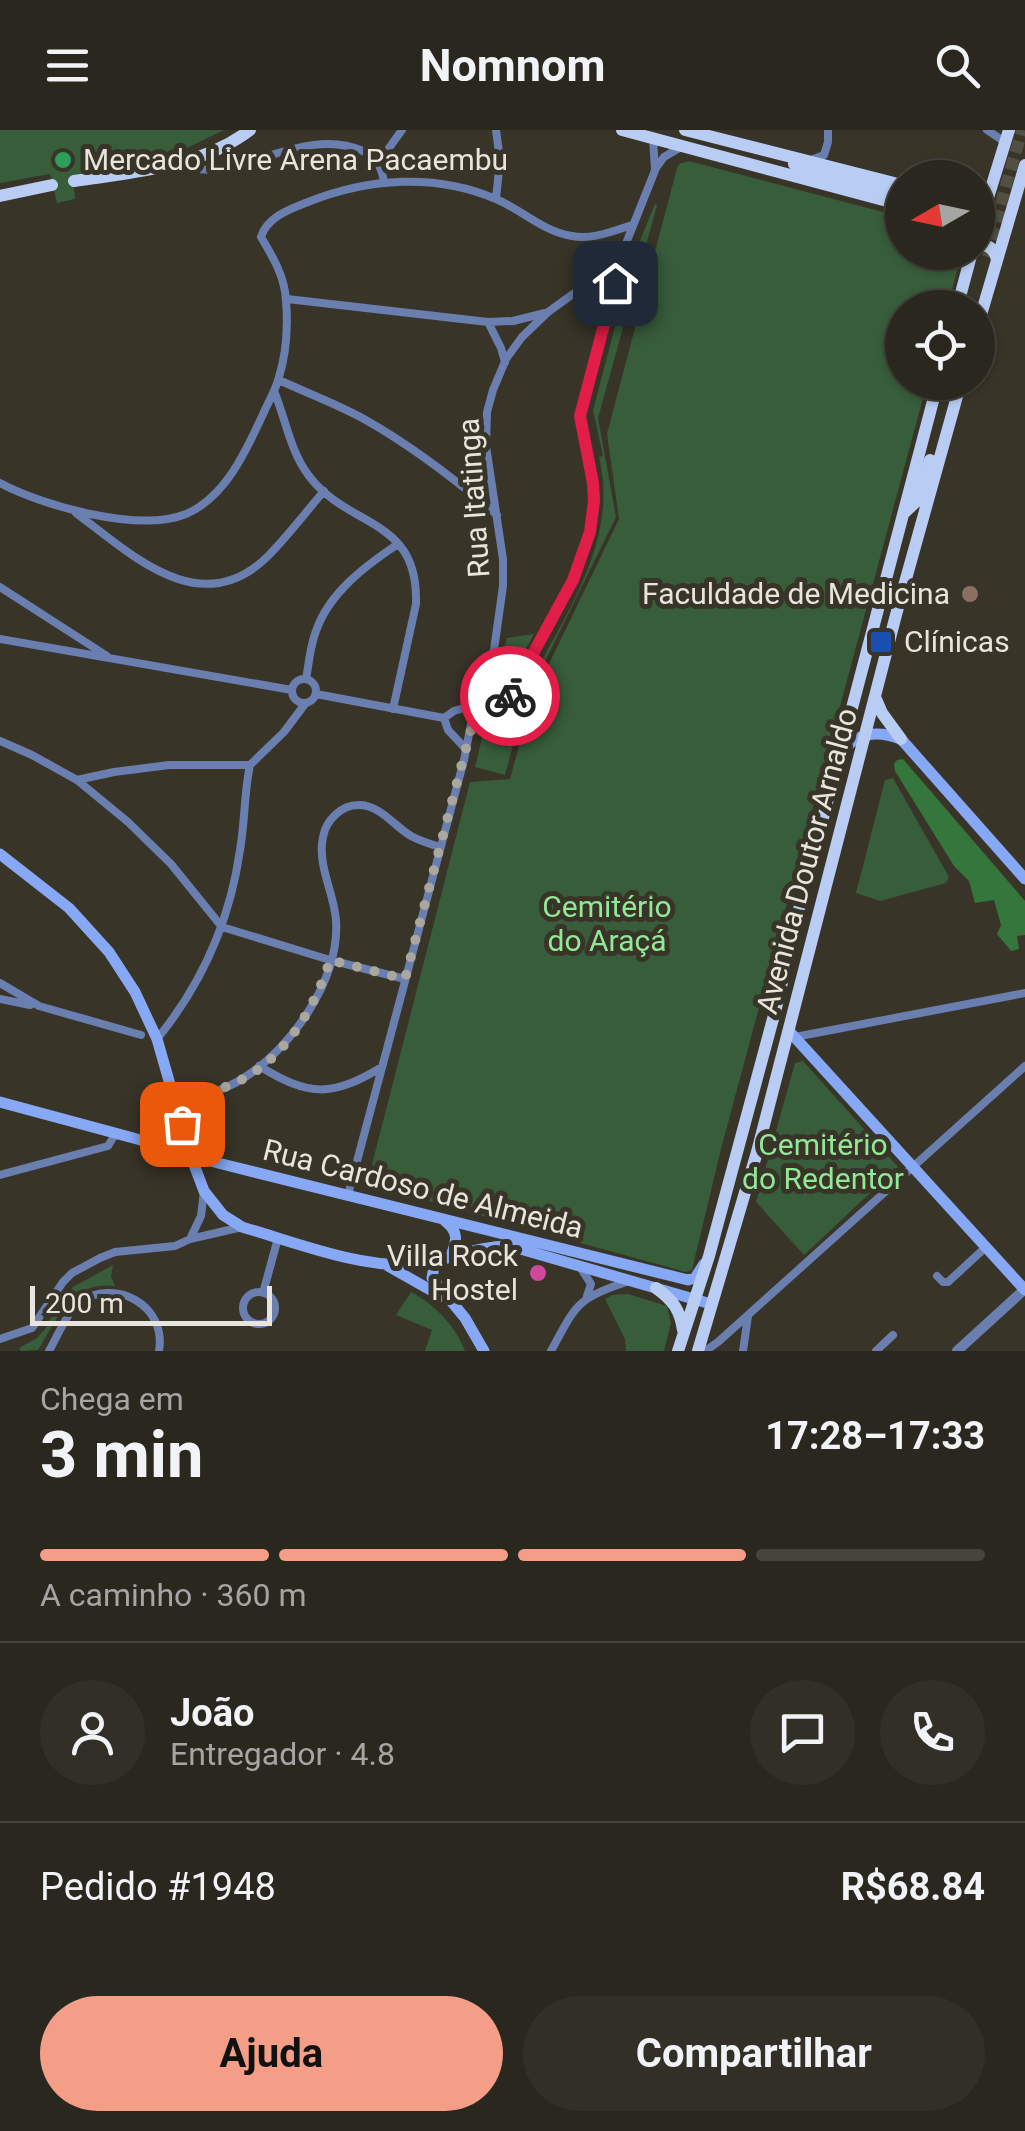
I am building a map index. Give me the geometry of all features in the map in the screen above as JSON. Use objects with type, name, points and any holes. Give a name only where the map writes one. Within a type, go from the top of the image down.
[{"type":"main road","points":[[74,181],[207,155],[250,130]]},
{"type":"main road","points":[[622,130],[885,200]]},
{"type":"main road","points":[[685,130],[885,180]]},
{"type":"main road","points":[[995,168],[1007,136]]},
{"type":"main road","points":[[773,151],[794,164],[885,191]]},
{"type":"main road","points":[[995,250],[1025,165]]},
{"type":"main road","points":[[0,196],[52,185]]},
{"type":"main road","points":[[995,220],[1009,214]]},
{"type":"main road","name":"Avenida Doutor Arnaldo","points":[[681,1344],[777,1004],[933,400]]},
{"type":"main road","points":[[903,514],[919,499],[947,400]]},
{"type":"main road","name":"Avenida Doutor Arnaldo","points":[[701,1351],[792,1034],[897,611],[956,400]]},
{"type":"main road","points":[[876,699],[901,739],[1025,879]]},
{"type":"main road","points":[[841,753],[866,735],[884,734],[901,739]]},
{"type":"main road","points":[[0,854],[68,908],[109,952],[135,992],[158,1039],[204,1191],[222,1215],[242,1227],[388,1266],[450,1302]]},
{"type":"main road","points":[[777,1004],[782,1021],[792,1034],[1025,1290]]},
{"type":"main road","points":[[759,1064],[769,1068],[774,1087]]},
{"type":"main road","name":"Rua Cardoso de Almeida","points":[[0,1102],[218,1163],[688,1280],[698,1274],[708,1256]]},
{"type":"main road","points":[[169,1148],[185,1134]]},
{"type":"main road","points":[[204,1191],[208,1172],[218,1163]]},
{"type":"main road","points":[[441,1218],[456,1232],[456,1243],[434,1266],[432,1278],[465,1318],[484,1350]]},
{"type":"main road","name":"Rua Cardoso de Almeida","points":[[388,1266],[422,1264],[504,1246],[712,1304]]},
{"type":"main road","points":[[656,1288],[678,1309],[681,1344]]},
{"type":"street","points":[[379,162],[402,130]]},
{"type":"street","points":[[496,130],[500,160],[496,199]]},
{"type":"street","points":[[811,160],[824,154],[828,130]]},
{"type":"street","points":[[987,130],[1007,136]]},
{"type":"street","points":[[174,164],[196,170],[220,169],[318,138],[356,146],[379,162],[384,182]]},
{"type":"street","points":[[652,138],[654,174]]},
{"type":"street","points":[[473,722],[496,711],[514,692],[583,556],[594,501],[580,416],[618,261],[654,174],[664,157],[682,146]]},
{"type":"street","points":[[0,483],[43,502],[114,517],[161,519],[200,506],[238,463],[279,380],[286,298],[280,272],[261,237],[267,224],[301,205],[348,188],[384,182],[445,186],[496,199],[569,236],[592,236],[632,225]]},
{"type":"street","name":"Rua Itatinga","points":[[348,1195],[464,760],[474,705],[494,650],[503,559],[486,429],[492,390],[522,337],[548,312],[618,261]]},
{"type":"street","points":[[286,298],[488,322],[514,321],[548,312]]},
{"type":"street","points":[[488,322],[505,362]]},
{"type":"street","points":[[279,380],[347,410],[392,436],[497,515]]},
{"type":"street","points":[[274,391],[293,448],[312,479],[342,506],[380,526],[411,564],[416,591],[414,614],[393,709]]},
{"type":"street","points":[[71,510],[155,570],[180,581],[204,584],[230,579],[262,561],[324,492]]},
{"type":"street","points":[[306,678],[316,630],[334,600],[361,571],[398,544]]},
{"type":"street","points":[[0,587],[110,658]]},
{"type":"street","points":[[0,639],[292,690]]},
{"type":"street","points":[[305,704],[296,701],[292,690],[295,682],[306,678]]},
{"type":"street","points":[[158,1039],[195,986],[222,927],[240,850],[250,765],[314,699],[314,683],[306,678]]},
{"type":"street","points":[[316,694],[444,718],[474,705]]},
{"type":"street","points":[[444,718],[448,730],[465,748]]},
{"type":"street","points":[[0,741],[77,780],[149,840],[222,927],[405,979]]},
{"type":"street","points":[[77,780],[169,765],[250,765]]},
{"type":"street","points":[[177,1104],[239,1081],[275,1055],[323,982],[336,924],[322,848],[323,835],[335,814],[353,805],[364,805],[412,836],[440,847]]},
{"type":"street","points":[[0,982],[39,1006]]},
{"type":"street","points":[[792,1034],[1025,992]]},
{"type":"street","points":[[0,998],[141,1036]]},
{"type":"street","points":[[260,1066],[284,1081],[328,1090],[347,1086],[382,1067]]},
{"type":"street","points":[[701,1351],[748,1315],[1025,1066]]},
{"type":"street","points":[[0,1175],[108,1146],[116,1133]]},
{"type":"street","points":[[190,1239],[201,1216],[204,1191]]},
{"type":"street","points":[[3,1342],[32,1328],[63,1282],[91,1263],[116,1252],[164,1248],[242,1227]]},
{"type":"street","points":[[263,1293],[278,1238]]},
{"type":"street","points":[[937,1276],[948,1282],[986,1248]]},
{"type":"street","points":[[551,1351],[569,1316],[590,1289],[590,1279],[576,1264]]},
{"type":"street","points":[[587,1296],[630,1280]]},
{"type":"street","points":[[957,1351],[1025,1290]]},
{"type":"street","points":[[49,1351],[69,1312],[78,1303],[103,1293],[130,1297],[152,1312],[161,1337],[158,1351]]},
{"type":"street","points":[[263,1293],[273,1300],[274,1312],[266,1322],[251,1322],[244,1312],[246,1300],[252,1294],[263,1293]]},
{"type":"street","points":[[742,1351],[748,1315]]},
{"type":"street","points":[[877,1351],[893,1335]]},
{"type":"green space","name":"Mercado Livre Arena Pacaembu","points":[[0,130],[224,130],[183,150],[73,175],[75,199],[57,203],[50,174],[0,183]]},
{"type":"green space","name":"Cemitério do Araçá","points":[[689,161],[885,213],[885,270],[957,270],[952,290],[885,290],[885,400],[922,400],[692,1270],[686,1272],[367,1184],[470,782],[510,779],[532,699],[619,519],[607,434],[679,164]]},
{"type":"green space","points":[[655,204],[598,418],[616,517],[524,704],[505,775],[475,767],[483,734],[503,722],[521,702],[593,554],[601,523],[599,457],[603,456],[593,410],[634,255]]},
{"type":"green space","points":[[534,634],[505,687],[488,705],[507,638]]},
{"type":"green space","points":[[903,759],[1025,901],[1025,935],[1017,936],[1019,949],[1011,951],[997,934],[1001,925],[994,900],[975,903],[969,881],[954,866],[895,771],[894,764]]},
{"type":"green space","points":[[893,778],[949,877],[946,883],[880,901],[856,893],[885,780]]},
{"type":"green space","name":"Cemitério do Redentor","points":[[803,1061],[898,1167],[804,1255],[756,1202],[795,1063]]},
{"type":"green space","points":[[113,1265],[111,1277],[115,1286],[87,1289],[77,1295],[59,1315],[38,1350],[21,1351],[19,1348],[45,1329],[73,1287]]},
{"type":"green space","points":[[411,1292],[443,1317],[465,1351],[425,1351],[432,1330],[396,1315]]},
{"type":"green space","points":[[628,1294],[667,1306],[671,1323],[664,1351],[626,1351],[625,1339],[605,1299]]},
{"type":"tunnel","points":[[995,229],[1022,130]]},
{"type":"way so far","points":[[182,1124],[177,1104],[239,1081],[275,1055],[314,1001],[330,960],[405,979],[473,722],[496,711],[510,696]]},
{"type":"place","name":"Mercado Livre Arena Pacaembu","points":[[63,160]]},
{"type":"place","name":"Faculdade de Medicina","points":[[970,594]]},
{"type":"place","name":"Clínicas","points":[[881,642]]},
{"type":"place","name":"Villa Rock Hostel","points":[[538,1273]]},
{"type":"route","points":[[510,696],[573,580],[590,532],[593,483],[580,416],[615,283]]}]
